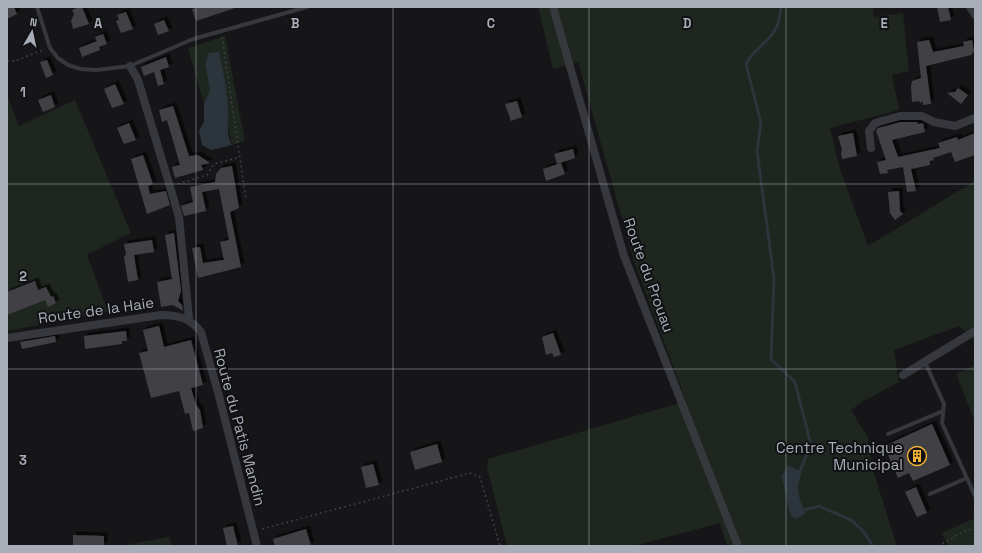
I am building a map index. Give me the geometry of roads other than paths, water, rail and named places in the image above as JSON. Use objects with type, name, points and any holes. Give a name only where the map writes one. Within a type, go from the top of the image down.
[{"type":"street","name":"Route du Prouau","points":[[553,7],[624,256],[738,546]]},
{"type":"street","points":[[970,7],[975,15]]},
{"type":"street","points":[[130,66],[138,80],[179,217],[188,319]]},
{"type":"street","points":[[871,148],[869,131],[875,123],[900,116],[922,116],[934,122],[955,126],[975,118]]},
{"type":"street","name":"Route de la Haie","points":[[7,338],[43,331],[161,314],[182,316],[188,319]]},
{"type":"street","name":"Route du Patis Mandin","points":[[188,319],[201,332],[257,546]]},
{"type":"street","points":[[903,374],[975,331]]},
{"type":"lane","points":[[37,7],[50,48],[58,58],[68,65],[82,69],[96,70],[130,66],[193,39],[307,7]]},
{"type":"lane","points":[[925,362],[944,404],[942,423],[975,496]]},
{"type":"lane","points":[[888,434],[943,411]]},
{"type":"lane","points":[[930,494],[967,478]]},
{"type":"waterway","points":[[781,7],[777,27],[768,40],[751,56],[746,64],[761,123],[757,151],[774,279],[771,359],[795,382],[811,445],[799,473]]},
{"type":"waterway","points":[[800,511],[819,506],[851,520],[863,531],[873,546]]},
{"type":"place","name":"Centre Technique Municipal","points":[[917,456]]}]
